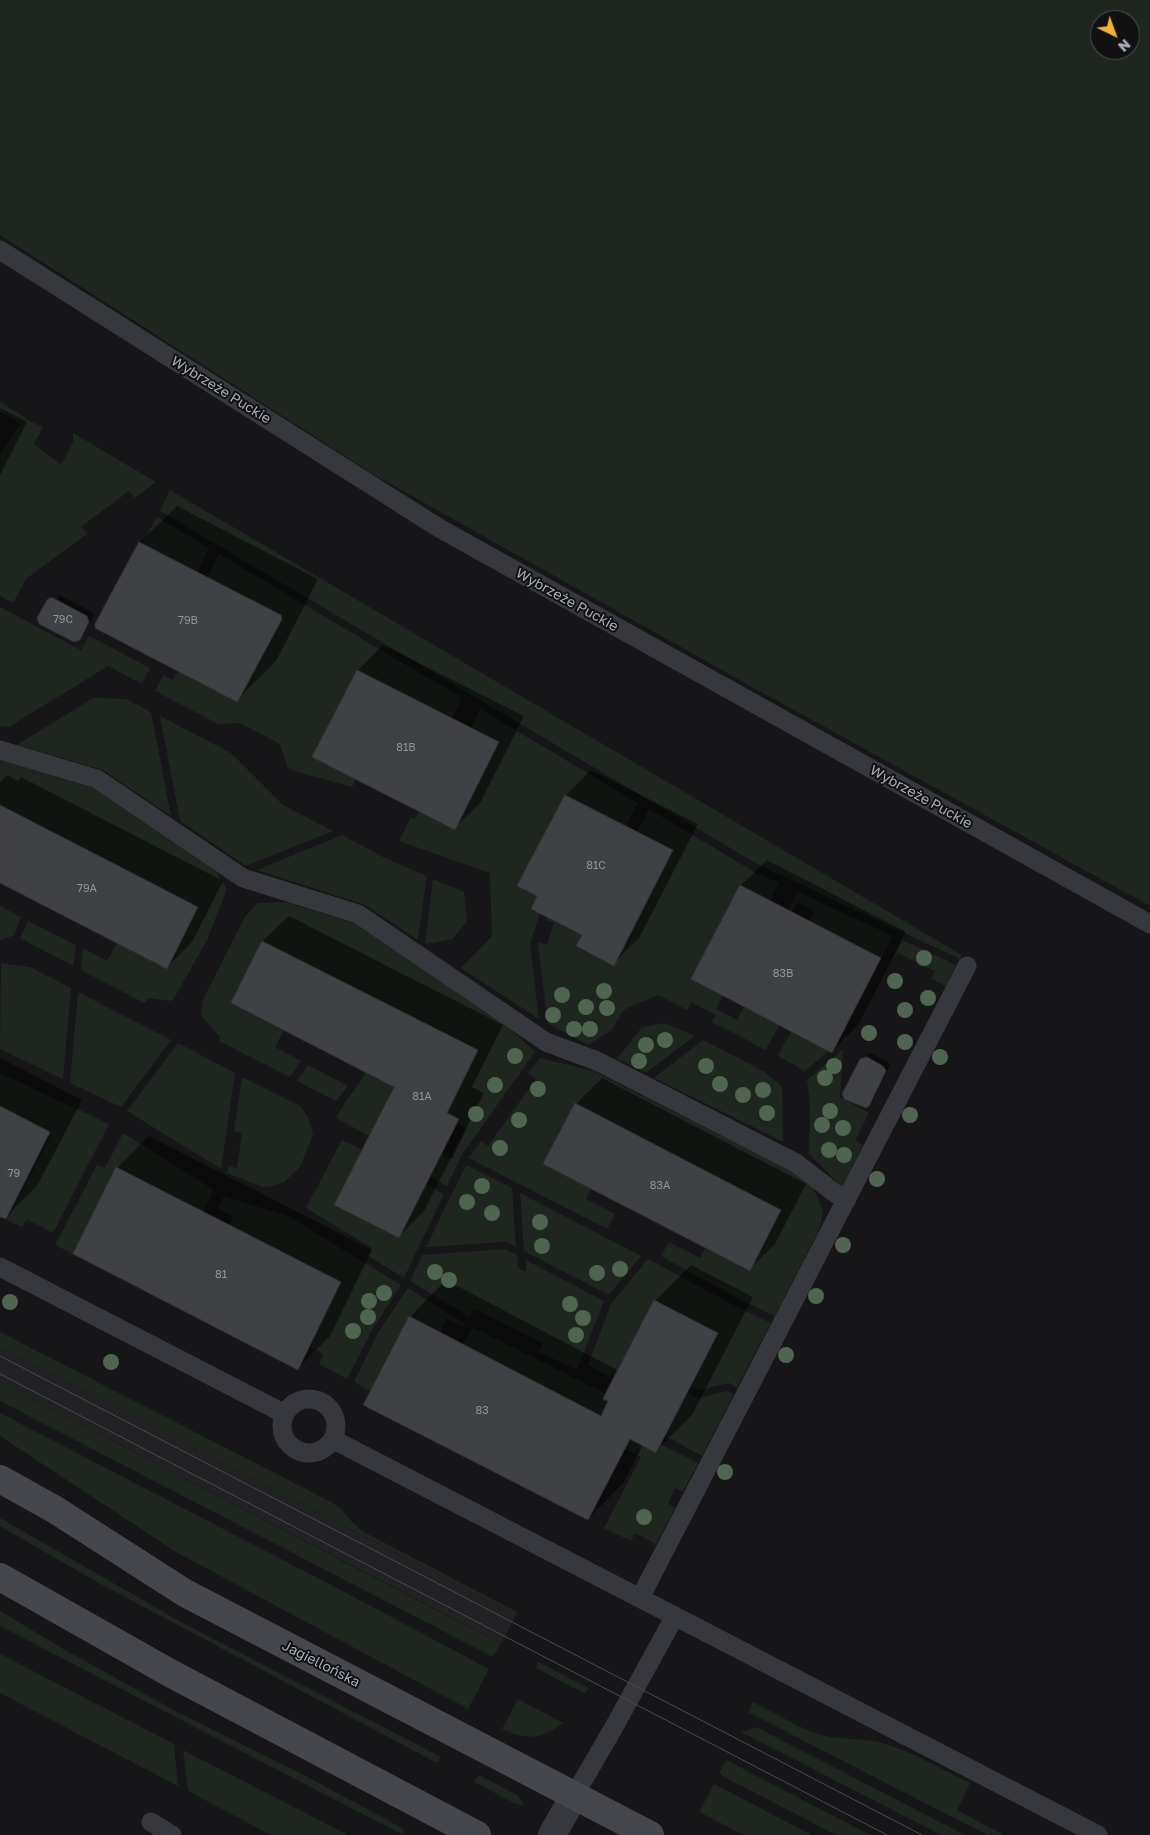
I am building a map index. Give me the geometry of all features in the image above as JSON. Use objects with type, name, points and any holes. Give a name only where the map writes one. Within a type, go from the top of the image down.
[{"type":"main road","name":"Jagiellońska","points":[[0,1479],[54,1509],[185,1592],[650,1835]]},
{"type":"main road","points":[[0,1577],[170,1673],[477,1835]]},
{"type":"street","points":[[552,1835],[574,1796]]},
{"type":"lane","name":"Wybrzeże Puckie","points":[[0,250],[439,528],[1150,924]]},
{"type":"lane","points":[[0,750],[97,779],[242,878],[358,914],[546,1042],[597,1061],[796,1163],[836,1194],[847,1199]]},
{"type":"lane","points":[[640,1598],[967,966]]},
{"type":"lane","points":[[0,1267],[285,1414]]},
{"type":"lane","points":[[302,1400],[314,1400],[326,1405],[333,1414],[336,1425],[334,1440],[316,1452],[304,1453],[294,1448],[286,1439],[282,1427],[285,1414],[292,1406],[302,1400]]},
{"type":"lane","points":[[334,1440],[1098,1835]]},
{"type":"lane","points":[[574,1796],[614,1728],[675,1616]]},
{"type":"lane","points":[[151,1822],[172,1835]]},
{"type":"shaded area","points":[[0,0],[1150,0],[1150,906],[754,688],[373,474],[0,235]]},
{"type":"shaded area","points":[[0,402],[25,417],[25,419],[43,427],[34,444],[61,465],[73,442],[73,433],[156,482],[135,498],[129,491],[82,526],[87,534],[27,578],[13,603],[0,596],[0,453],[21,423],[0,412]]},
{"type":"shaded area","points":[[170,490],[962,955],[960,959],[759,865],[160,511]]},
{"type":"shaded area","points":[[157,517],[209,548],[194,578],[139,550]]},
{"type":"shaded area","points":[[219,554],[462,698],[452,719],[356,670],[314,753],[356,779],[352,787],[291,770],[287,767],[280,744],[240,723],[218,724],[155,691],[163,675],[173,680],[178,671],[231,698],[204,583]]},
{"type":"shaded area","points":[[0,607],[81,650],[89,636],[150,668],[142,684],[108,666],[9,727],[0,726]]},
{"type":"shaded area","points":[[93,698],[126,699],[151,712],[171,816],[103,770],[17,745]]},
{"type":"shaded area","points":[[480,709],[638,803],[626,826],[565,795],[518,886],[537,896],[540,913],[530,944],[539,1019],[461,968],[492,936],[490,873],[399,841],[411,817],[415,819],[419,812],[455,830],[499,743],[471,728]]},
{"type":"shaded area","points":[[160,716],[231,753],[283,805],[333,831],[246,866],[180,821]]},
{"type":"shaded area","points":[[0,760],[96,789],[214,869],[227,889],[207,940],[173,1000],[149,998],[144,1003],[81,970],[83,948],[107,961],[117,943],[166,969],[198,907],[167,890],[142,884],[144,879],[111,862],[89,857],[91,851],[64,844],[67,839],[61,836],[36,830],[39,824],[7,815],[10,809],[0,805]]},
{"type":"shaded area","points":[[649,809],[756,873],[779,883],[770,900],[740,885],[697,968],[726,988],[716,1009],[737,1020],[744,1007],[779,1025],[766,1050],[712,1022],[716,1015],[691,1002],[687,1010],[658,995],[623,1010],[612,1030],[588,1045],[548,1024],[538,946],[539,942],[547,945],[554,923],[546,920],[547,917],[582,935],[576,947],[614,965],[673,850],[637,832]]},
{"type":"shaded area","points":[[342,835],[385,858],[427,876],[418,940],[365,905],[257,870]]},
{"type":"shaded area","points":[[433,879],[464,892],[467,921],[453,939],[425,944]]},
{"type":"shaded area","points":[[798,892],[893,936],[881,959],[807,927],[814,911],[797,902],[792,911],[788,909]]},
{"type":"shaded area","points":[[286,902],[357,924],[505,1023],[535,1052],[463,1153],[447,1186],[430,1177],[441,1153],[452,1159],[467,1128],[457,1123],[459,1119],[447,1113],[478,1050],[263,941],[231,1003],[284,1030],[275,1047],[301,1061],[290,1077],[219,1041],[220,1037],[201,1016],[203,999],[246,915],[258,903]]},
{"type":"shaded area","points":[[0,906],[21,917],[14,935],[0,941]]},
{"type":"shaded area","points":[[28,921],[76,945],[73,966],[20,938]]},
{"type":"shaded area","points":[[902,940],[956,965],[946,986],[931,979],[935,971],[898,953],[893,959]]},
{"type":"shaded area","points":[[1,963],[30,967],[71,988],[63,1079],[0,1049]]},
{"type":"shaded area","points":[[78,992],[171,1040],[121,1107],[70,1083]]},
{"type":"shaded area","points":[[665,1023],[695,1036],[646,1073],[617,1059],[642,1027]]},
{"type":"shaded area","points":[[795,1024],[836,1045],[805,1071],[778,1056]]},
{"type":"shaded area","points":[[703,1040],[765,1072],[782,1086],[783,1142],[654,1078]]},
{"type":"shaded area","points":[[178,1043],[235,1073],[221,1169],[127,1111]]},
{"type":"shaded area","points":[[843,1049],[840,1097],[869,1113],[855,1141],[863,1145],[842,1187],[809,1154],[810,1104],[807,1080]]},
{"type":"shaded area","points":[[540,1058],[593,1071],[792,1171],[813,1187],[823,1211],[820,1228],[775,1316],[737,1298],[661,1256],[669,1242],[700,1258],[705,1248],[750,1271],[781,1210],[575,1103],[543,1164],[591,1189],[586,1199],[615,1214],[607,1229],[469,1158],[481,1141],[488,1146],[536,1079],[528,1073]]},
{"type":"shaded area","points":[[308,1065],[348,1086],[336,1101],[297,1081]]},
{"type":"shaded area","points":[[366,1072],[394,1087],[369,1136],[336,1118]]},
{"type":"shaded area","points":[[0,1073],[109,1124],[53,1233],[27,1219],[22,1227],[7,1220],[50,1137],[0,1111]]},
{"type":"shaded area","points":[[242,1077],[300,1106],[308,1117],[313,1135],[300,1167],[284,1182],[263,1187],[227,1173],[229,1166],[237,1168],[242,1133],[234,1131]]},
{"type":"shaded area","points":[[123,1133],[214,1190],[203,1212],[116,1167],[73,1254],[55,1245],[97,1165],[105,1168]]},
{"type":"shaded area","points":[[342,1140],[362,1150],[334,1204],[426,1184],[444,1194],[404,1278],[367,1255],[372,1248],[306,1208]]},
{"type":"shaded area","points":[[466,1165],[512,1188],[516,1247],[506,1242],[426,1247]]},
{"type":"shaded area","points":[[520,1193],[641,1256],[609,1295],[524,1251]]},
{"type":"shaded area","points":[[224,1196],[288,1216],[401,1285],[372,1330],[347,1379],[319,1364],[324,1354],[309,1347],[341,1282],[229,1225],[233,1216],[217,1208]]},
{"type":"shaded area","points":[[505,1249],[517,1255],[518,1268],[526,1272],[526,1260],[604,1301],[577,1370],[539,1352],[543,1343],[474,1309],[470,1317],[410,1281],[422,1255]]},
{"type":"shaded area","points":[[648,1259],[737,1307],[771,1323],[737,1388],[729,1383],[699,1390],[690,1386],[654,1300],[615,1375],[612,1374],[610,1377],[588,1365],[611,1304]]},
{"type":"shaded area","points":[[408,1288],[465,1324],[463,1327],[447,1318],[440,1332],[409,1316],[370,1391],[354,1382],[379,1331]]},
{"type":"shaded area","points":[[472,1327],[606,1394],[603,1399],[608,1401],[601,1416],[463,1344]]},
{"type":"shaded area","points":[[0,1332],[337,1505],[360,1530],[517,1612],[516,1615],[0,1347]]},
{"type":"shaded area","points":[[0,1347],[516,1615],[501,1643],[0,1382]]},
{"type":"shaded area","points":[[0,1382],[501,1643],[493,1657],[0,1401]]},
{"type":"shaded area","points":[[728,1391],[734,1394],[702,1456],[665,1436],[687,1392],[698,1398]]},
{"type":"shaded area","points":[[0,1413],[489,1669],[468,1709],[176,1552],[0,1436]]},
{"type":"shaded area","points":[[630,1439],[656,1453],[660,1444],[698,1463],[683,1492],[675,1488],[668,1503],[675,1508],[656,1544],[635,1533],[631,1541],[604,1528],[641,1457],[625,1449]]},
{"type":"shaded area","points":[[0,1518],[181,1622],[441,1757],[437,1763],[95,1581],[0,1526]]},
{"type":"shaded area","points":[[0,1611],[65,1650],[181,1714],[302,1774],[404,1829],[403,1835],[0,1626]]},
{"type":"shaded area","points":[[0,1654],[174,1744],[178,1786],[0,1693]]},
{"type":"shaded area","points":[[538,1662],[589,1688],[585,1694],[536,1668]]},
{"type":"shaded area","points":[[518,1699],[563,1723],[548,1733],[534,1736],[519,1735],[502,1729]]},
{"type":"shaded area","points":[[753,1702],[815,1733],[883,1743],[916,1756],[970,1783],[957,1810],[1004,1835],[987,1835],[748,1712]]},
{"type":"shaded area","points":[[756,1727],[965,1835],[941,1835],[741,1732]]},
{"type":"shaded area","points":[[183,1750],[348,1835],[271,1835],[188,1791]]},
{"type":"shaded area","points":[[726,1760],[870,1835],[836,1835],[719,1774]]},
{"type":"shaded area","points":[[479,1775],[517,1795],[525,1805],[516,1804],[474,1782]]},
{"type":"shaded area","points":[[714,1784],[812,1835],[744,1835],[699,1812]]},
{"type":"building","points":[[139,542],[281,615],[282,619],[238,701],[95,628],[95,624]]},
{"type":"building","points":[[50,598],[87,616],[89,622],[80,640],[74,642],[39,624],[37,618]]},
{"type":"building","points":[[357,670],[499,742],[455,830],[312,757]]},
{"type":"building","points":[[565,795],[673,850],[614,966],[576,946],[582,935],[531,909],[537,896],[517,886]]},
{"type":"building","points":[[0,805],[198,907],[167,969],[0,883]]},
{"type":"building","points":[[740,885],[881,958],[832,1053],[691,979]]},
{"type":"building","points":[[262,941],[478,1050],[447,1113],[459,1119],[399,1238],[334,1205],[394,1087],[231,1003]]},
{"type":"building","points":[[867,1057],[883,1066],[886,1071],[869,1106],[866,1108],[844,1099],[842,1094],[860,1059]]},
{"type":"building","points":[[575,1103],[781,1210],[750,1271],[543,1164]]},
{"type":"building","points":[[0,1106],[50,1132],[6,1219],[0,1217]]},
{"type":"building","points":[[116,1167],[341,1282],[298,1370],[73,1254]]},
{"type":"building","points":[[654,1300],[718,1333],[656,1453],[630,1439],[588,1520],[363,1405],[409,1316],[601,1416],[608,1401],[603,1399]]},
{"type":"tram line","points":[[0,1356],[922,1835]]},
{"type":"tram line","points":[[0,1374],[887,1835]]}]
